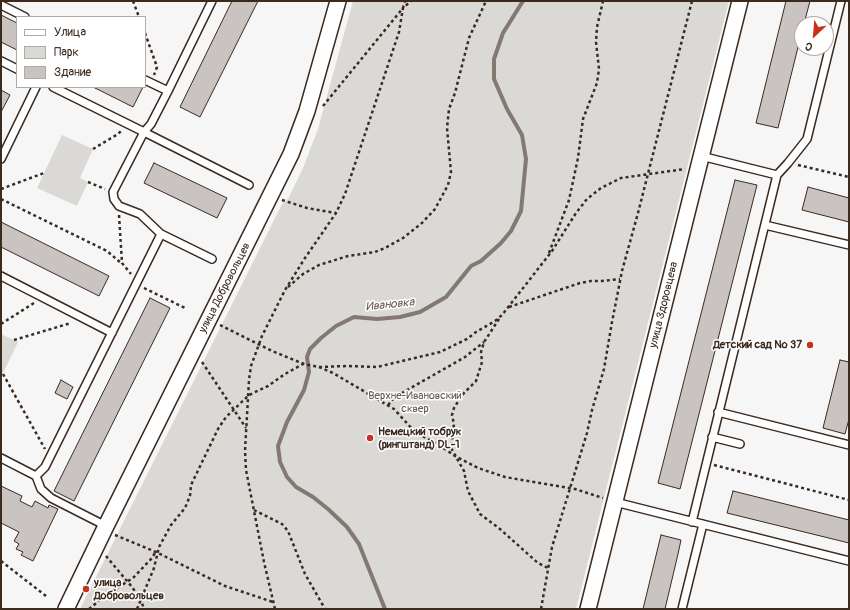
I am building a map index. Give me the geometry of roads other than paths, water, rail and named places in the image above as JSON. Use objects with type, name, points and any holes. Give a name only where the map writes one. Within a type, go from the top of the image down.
[{"type":"street","name":"улица Добровольцев","points":[[66,609],[109,530],[291,154],[307,110],[338,1]]},
{"type":"street","name":"улица Здоровцева","points":[[588,609],[740,1]]},
{"type":"lane","points":[[212,1],[151,124],[144,132],[113,192],[114,199],[118,206],[140,214],[161,234],[212,259]]},
{"type":"lane","points":[[692,522],[777,175],[788,163],[806,138],[841,1]]},
{"type":"lane","points":[[1,5],[23,16]]},
{"type":"lane","points":[[1,61],[16,68]]},
{"type":"lane","points":[[147,81],[168,91]]},
{"type":"lane","points":[[1,159],[36,88]]},
{"type":"lane","points":[[55,88],[249,185]]},
{"type":"lane","points":[[700,161],[777,175]]},
{"type":"lane","points":[[764,225],[849,245]]},
{"type":"lane","points":[[36,476],[45,467],[50,458],[161,234]]},
{"type":"lane","points":[[1,276],[112,333]]},
{"type":"lane","points":[[718,412],[849,445]]},
{"type":"lane","points":[[712,437],[740,444]]},
{"type":"lane","points":[[1,458],[36,476],[41,489],[51,498],[109,530]]},
{"type":"lane","points":[[614,502],[849,561]]},
{"type":"lane","points":[[682,609],[703,524]]},
{"type":"waterway","name":"Ивановка","points":[[385,609],[359,544],[347,527],[328,509],[313,497],[296,487],[287,477],[280,462],[278,446],[287,422],[304,390],[309,372],[307,357],[310,349],[321,338],[336,326],[354,317],[377,319],[400,317],[420,312],[446,297],[471,266],[481,261],[501,243],[511,231],[521,211],[526,159],[522,135],[507,109],[494,79],[494,59],[503,33],[523,1]]},
{"type":"place","name":"Детский сад № 37","points":[[810,345]]},
{"type":"place","name":"Немецкий тобрук (рингштанд) DL-1","points":[[370,438]]},
{"type":"place","name":"улица Добровольцев","points":[[86,589]]},
{"type":"park label","name":"Верхне-Ивановский сквер","points":[[415,402]]}]
